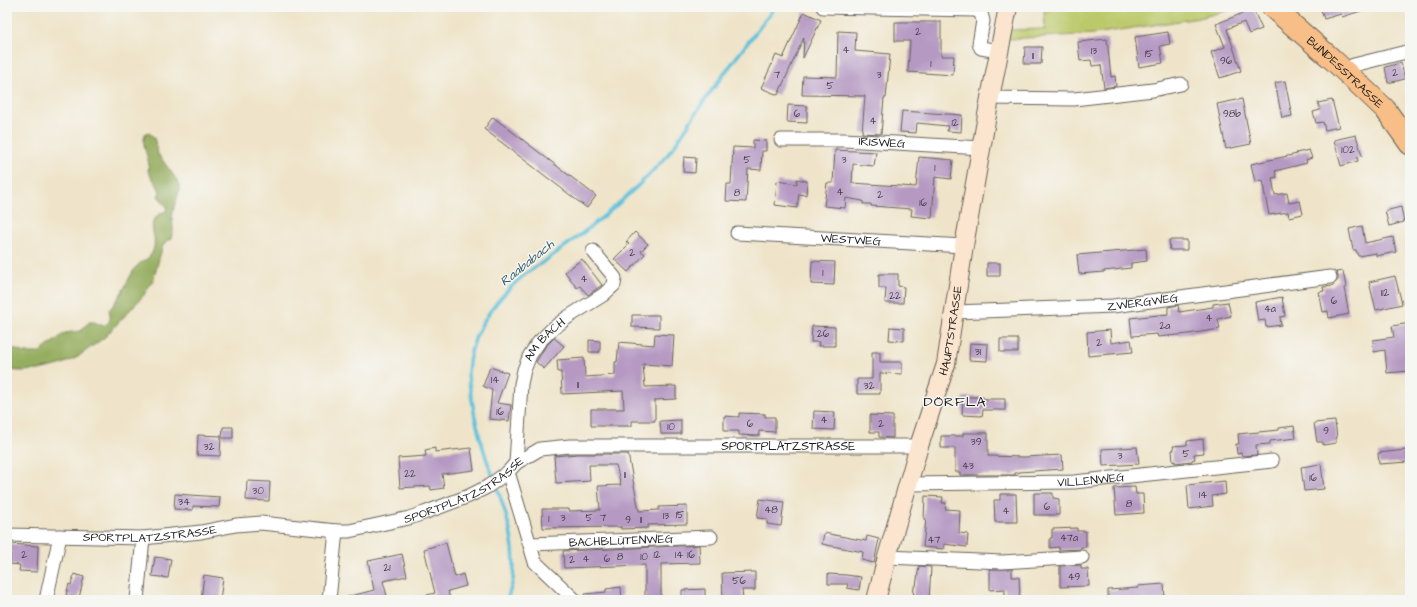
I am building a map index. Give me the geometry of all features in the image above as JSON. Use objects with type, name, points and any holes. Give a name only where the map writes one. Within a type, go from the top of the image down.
[{"type":"main road","name":"HAUPTSTRASSE","points":[[876,600],[919,446],[946,364],[964,246],[990,98],[1008,7]]},
{"type":"main road","name":"BUNDESSTRASSE","points":[[1272,7],[1344,69],[1385,109],[1410,144]]},
{"type":"street","points":[[823,7],[975,10],[981,13],[983,21],[979,44],[981,48],[999,51]]},
{"type":"street","points":[[1344,69],[1354,65],[1410,51]]},
{"type":"street","points":[[990,98],[1074,99],[1153,90],[1181,84]]},
{"type":"street","name":"IRISWEG","points":[[781,140],[844,140],[982,148]]},
{"type":"street","name":"WESTWEG","points":[[737,233],[964,246]]},
{"type":"street","name":"AM BACH","points":[[575,600],[535,562],[531,544],[521,517],[508,471],[521,384],[524,370],[530,355],[539,342],[551,330],[568,317],[603,295],[614,285],[615,278],[593,251]]},
{"type":"street","name":"ZWERGWEG","points":[[955,312],[1113,306],[1330,277]]},
{"type":"street","name":"SPORTPLATZSTRASSE","points":[[7,535],[143,538],[201,532],[249,523],[349,531],[409,518],[469,496],[487,487],[540,449],[570,446],[919,446]]},
{"type":"street","name":"VILLENWEG","points":[[909,484],[1074,482],[1272,461]]},
{"type":"street","points":[[329,600],[336,531]]},
{"type":"street","points":[[46,600],[60,536]]},
{"type":"street","name":"BACHBLÜTENWEG","points":[[531,544],[711,537]]},
{"type":"street","points":[[136,600],[143,538]]},
{"type":"street","points":[[887,557],[1002,562],[1082,557]]},
{"type":"green space","points":[[1052,7],[1241,7],[1199,18],[1094,34],[1008,39],[1009,30],[1045,29],[1044,11],[1052,10]]},
{"type":"green space","points":[[148,132],[154,137],[158,154],[179,183],[179,192],[172,214],[173,231],[171,238],[163,245],[153,280],[144,295],[105,337],[76,358],[60,365],[39,370],[7,370],[7,348],[25,353],[39,353],[65,333],[81,331],[89,322],[94,322],[104,326],[108,323],[110,320],[109,310],[119,297],[133,271],[152,253],[154,246],[154,220],[158,215],[166,211],[167,207],[158,196],[160,192],[159,189],[148,171],[149,162],[144,139],[145,134]]},
{"type":"building","points":[[1320,7],[1366,7],[1367,9],[1342,17],[1341,14],[1324,19]]},
{"type":"building","points":[[1253,9],[1262,29],[1249,34],[1244,22],[1227,29],[1241,71],[1220,78],[1211,52],[1225,47],[1216,24]]},
{"type":"building","points":[[804,12],[821,20],[803,58],[804,37],[778,95],[761,88],[776,55],[783,58]]},
{"type":"building","points":[[895,22],[941,22],[941,56],[954,56],[953,75],[908,72],[910,41],[895,41]]},
{"type":"building","points":[[838,31],[856,32],[855,51],[890,54],[881,134],[862,133],[865,96],[802,95],[803,76],[837,77]]},
{"type":"building","points":[[1168,32],[1170,44],[1160,46],[1163,63],[1139,67],[1135,37]]},
{"type":"building","points":[[1107,39],[1111,77],[1115,76],[1116,86],[1104,88],[1101,65],[1092,66],[1091,60],[1080,61],[1078,42]]},
{"type":"building","points":[[1025,47],[1042,47],[1041,64],[1024,64]]},
{"type":"building","points":[[1401,63],[1405,79],[1388,83],[1385,67]]},
{"type":"building","points":[[1285,81],[1292,116],[1282,118],[1275,83]]},
{"type":"building","points":[[1242,99],[1251,144],[1226,149],[1217,104]]},
{"type":"building","points":[[1332,100],[1339,127],[1325,130],[1323,122],[1316,123],[1313,112],[1320,110],[1318,103]]},
{"type":"building","points":[[788,105],[807,106],[807,123],[787,122]]},
{"type":"building","points":[[902,111],[962,115],[961,132],[947,131],[948,126],[917,123],[916,133],[900,132]]},
{"type":"building","points":[[493,117],[596,196],[587,208],[484,129]]},
{"type":"building","points":[[1356,135],[1362,156],[1357,157],[1358,161],[1341,166],[1334,140]]},
{"type":"building","points":[[753,140],[766,141],[766,151],[762,151],[761,170],[748,169],[746,202],[726,201],[727,184],[731,184],[733,147],[753,148]]},
{"type":"building","points":[[835,150],[876,152],[874,166],[853,164],[852,183],[916,187],[919,157],[953,160],[951,179],[935,177],[932,218],[911,216],[912,209],[871,206],[871,204],[863,204],[863,201],[846,198],[845,208],[824,206],[827,183],[833,183]]},
{"type":"building","points":[[1309,150],[1312,158],[1306,160],[1307,163],[1275,171],[1277,177],[1272,178],[1275,195],[1287,193],[1289,203],[1300,201],[1303,214],[1289,217],[1288,212],[1269,215],[1262,180],[1255,182],[1251,164]]},
{"type":"building","points":[[684,157],[696,158],[695,173],[683,172]]},
{"type":"building","points":[[797,179],[807,181],[806,195],[799,194],[797,208],[775,205],[777,181],[797,184]]},
{"type":"building","points":[[1401,207],[1404,222],[1389,226],[1385,211]]},
{"type":"building","points":[[1362,226],[1365,243],[1393,237],[1396,252],[1376,256],[1376,253],[1358,256],[1356,250],[1353,250],[1349,229]]},
{"type":"building","points":[[635,232],[648,244],[641,251],[645,254],[628,272],[614,259],[629,244],[626,242]]},
{"type":"building","points":[[1169,240],[1187,240],[1187,250],[1170,250]]},
{"type":"building","points":[[1146,249],[1147,261],[1131,263],[1131,268],[1079,274],[1077,255]]},
{"type":"building","points":[[582,259],[602,285],[588,295],[580,286],[577,288],[565,272]]},
{"type":"building","points":[[812,261],[835,262],[834,285],[811,284]]},
{"type":"building","points":[[987,263],[1000,263],[1000,276],[987,276]]},
{"type":"building","points":[[1343,271],[1346,287],[1344,288],[1349,314],[1329,318],[1328,311],[1323,312],[1319,292],[1324,291],[1323,287],[1332,286],[1338,280],[1336,272]]},
{"type":"building","points":[[879,274],[898,274],[898,286],[904,287],[903,303],[885,303],[886,288],[879,288]]},
{"type":"building","points":[[1395,276],[1402,304],[1376,310],[1369,282]]},
{"type":"building","points":[[1282,297],[1285,316],[1280,317],[1281,325],[1266,327],[1265,320],[1258,321],[1255,302]]},
{"type":"building","points":[[1228,302],[1231,316],[1218,319],[1220,329],[1158,337],[1157,334],[1132,336],[1130,318],[1168,314],[1168,307],[1178,305],[1179,312],[1213,307],[1213,304]]},
{"type":"building","points":[[632,315],[659,315],[659,328],[632,327]]},
{"type":"building","points":[[1410,323],[1410,342],[1406,343],[1409,371],[1387,373],[1385,350],[1374,352],[1373,340],[1394,337],[1392,326]]},
{"type":"building","points":[[812,326],[835,327],[835,346],[818,346],[819,342],[811,342]]},
{"type":"building","points":[[890,327],[904,328],[904,341],[889,340]]},
{"type":"building","points":[[1110,330],[1111,343],[1131,340],[1133,352],[1088,356],[1087,332]]},
{"type":"building","points":[[655,334],[674,335],[672,366],[643,364],[645,387],[676,386],[676,399],[655,400],[655,421],[632,421],[632,426],[591,426],[591,409],[624,409],[623,391],[562,394],[561,372],[558,372],[557,360],[584,358],[585,377],[615,375],[615,362],[617,362],[619,342],[654,345]]},
{"type":"building","points":[[554,338],[564,346],[544,369],[536,362],[545,347]]},
{"type":"building","points":[[1000,339],[1018,339],[1018,352],[1000,352]]},
{"type":"building","points":[[589,340],[600,341],[600,352],[589,352]]},
{"type":"building","points":[[970,343],[988,344],[987,361],[969,360]]},
{"type":"building","points":[[872,352],[880,352],[880,362],[902,362],[902,374],[880,373],[880,394],[857,394],[857,379],[872,379]]},
{"type":"building","points":[[490,367],[508,373],[497,403],[511,405],[509,421],[489,419],[492,390],[483,386]]},
{"type":"building","points":[[963,397],[1005,399],[1005,410],[983,410],[982,416],[962,415]]},
{"type":"building","points":[[814,411],[835,412],[834,430],[813,429]]},
{"type":"building","points":[[739,413],[765,414],[765,417],[775,417],[775,432],[759,431],[759,436],[739,435],[739,431],[724,431],[724,416],[739,417]]},
{"type":"building","points":[[870,415],[893,416],[893,438],[879,437],[879,432],[870,432]]},
{"type":"building","points":[[681,420],[681,434],[661,434],[660,421]]},
{"type":"building","points":[[1335,421],[1337,438],[1336,443],[1323,445],[1323,442],[1317,442],[1314,423]]},
{"type":"building","points":[[1294,426],[1296,438],[1270,441],[1270,444],[1256,445],[1257,455],[1242,456],[1241,453],[1237,454],[1236,444],[1239,444],[1238,434],[1279,430],[1279,428]]},
{"type":"building","points":[[223,427],[233,427],[233,438],[222,438]]},
{"type":"building","points":[[963,433],[988,433],[988,456],[1024,457],[1062,455],[1063,469],[1019,472],[1015,473],[1015,475],[960,475],[960,472],[955,472],[955,448],[941,448],[941,436],[963,436]]},
{"type":"building","points":[[198,435],[221,436],[220,456],[197,455]]},
{"type":"building","points":[[1203,439],[1204,453],[1194,454],[1195,459],[1192,461],[1173,462],[1173,446],[1187,445],[1187,441]]},
{"type":"building","points":[[1137,447],[1139,464],[1103,466],[1102,449]]},
{"type":"building","points":[[435,448],[435,452],[471,448],[474,470],[442,474],[444,488],[431,490],[430,486],[400,488],[398,458],[426,456],[425,450]]},
{"type":"building","points":[[1406,450],[1408,462],[1379,464],[1378,453]]},
{"type":"building","points":[[578,454],[628,454],[639,511],[659,510],[659,507],[687,506],[687,524],[648,525],[648,528],[621,529],[621,527],[543,528],[542,509],[569,509],[569,511],[600,510],[598,486],[621,485],[616,465],[589,465],[590,481],[556,483],[554,456]]},
{"type":"building","points":[[1321,464],[1324,489],[1304,491],[1301,467]]},
{"type":"building","points":[[247,481],[270,482],[269,501],[246,500]]},
{"type":"building","points":[[1225,481],[1226,494],[1212,496],[1213,506],[1189,509],[1187,485]]},
{"type":"building","points":[[1135,487],[1136,494],[1143,494],[1144,513],[1116,515],[1114,488]]},
{"type":"building","points":[[1034,493],[1053,493],[1053,498],[1059,499],[1059,515],[1034,515]]},
{"type":"building","points":[[175,494],[220,497],[219,507],[193,506],[193,510],[174,509]]},
{"type":"building","points":[[1000,494],[1016,494],[1017,522],[995,522],[994,500],[1000,500]]},
{"type":"building","points":[[925,496],[943,497],[942,503],[946,503],[945,509],[960,510],[959,533],[968,534],[967,547],[944,544],[944,549],[923,547],[926,519],[924,519]]},
{"type":"building","points":[[760,499],[784,502],[781,526],[767,524],[767,519],[757,518]]},
{"type":"building","points":[[1077,528],[1077,531],[1086,531],[1086,547],[1081,547],[1081,549],[1059,550],[1059,547],[1050,548],[1052,529]]},
{"type":"building","points":[[824,533],[866,541],[867,536],[879,539],[874,563],[862,560],[863,552],[822,544]]},
{"type":"building","points":[[446,543],[455,577],[463,574],[466,586],[448,591],[450,600],[419,600],[418,597],[435,593],[424,549]]},
{"type":"building","points":[[11,544],[38,546],[37,572],[19,571],[20,565],[10,564]]},
{"type":"building","points":[[699,545],[700,563],[661,564],[661,600],[645,600],[645,565],[564,568],[563,551]]},
{"type":"building","points":[[402,554],[407,576],[383,581],[388,600],[348,600],[347,597],[374,590],[368,561]]},
{"type":"building","points":[[155,557],[171,559],[168,578],[152,576]]},
{"type":"building","points":[[1081,565],[1081,569],[1088,569],[1089,586],[1060,587],[1060,566]]},
{"type":"building","points":[[919,566],[931,567],[929,600],[913,600],[914,586],[916,586]]},
{"type":"building","points":[[990,569],[1012,569],[1012,577],[1019,577],[1020,600],[1005,600],[1005,589],[990,590]]},
{"type":"building","points":[[755,572],[755,590],[742,590],[743,600],[723,600],[722,573]]},
{"type":"building","points":[[74,574],[84,577],[79,598],[66,595]]},
{"type":"building","points":[[828,574],[861,577],[859,590],[847,588],[848,584],[828,584]]},
{"type":"building","points":[[204,575],[223,578],[220,600],[201,600]]},
{"type":"building","points":[[1164,584],[1165,600],[1108,600],[1108,590],[1138,588],[1138,586]]},
{"type":"building","points":[[621,587],[622,600],[585,600],[585,594],[606,592],[606,589]]},
{"type":"building","points":[[705,589],[705,600],[682,600],[682,590]]},
{"type":"waterway","name":"Raababach","points":[[494,479],[477,427],[468,376],[473,344],[486,318],[503,295],[524,275],[597,222],[648,176],[664,159],[729,67],[775,7]]},
{"type":"waterway","name":"Raababach","points":[[496,485],[507,519],[514,555],[513,579],[507,600]]},
{"type":"district","name":"DÖRFLA","points":[[955,402]]}]
